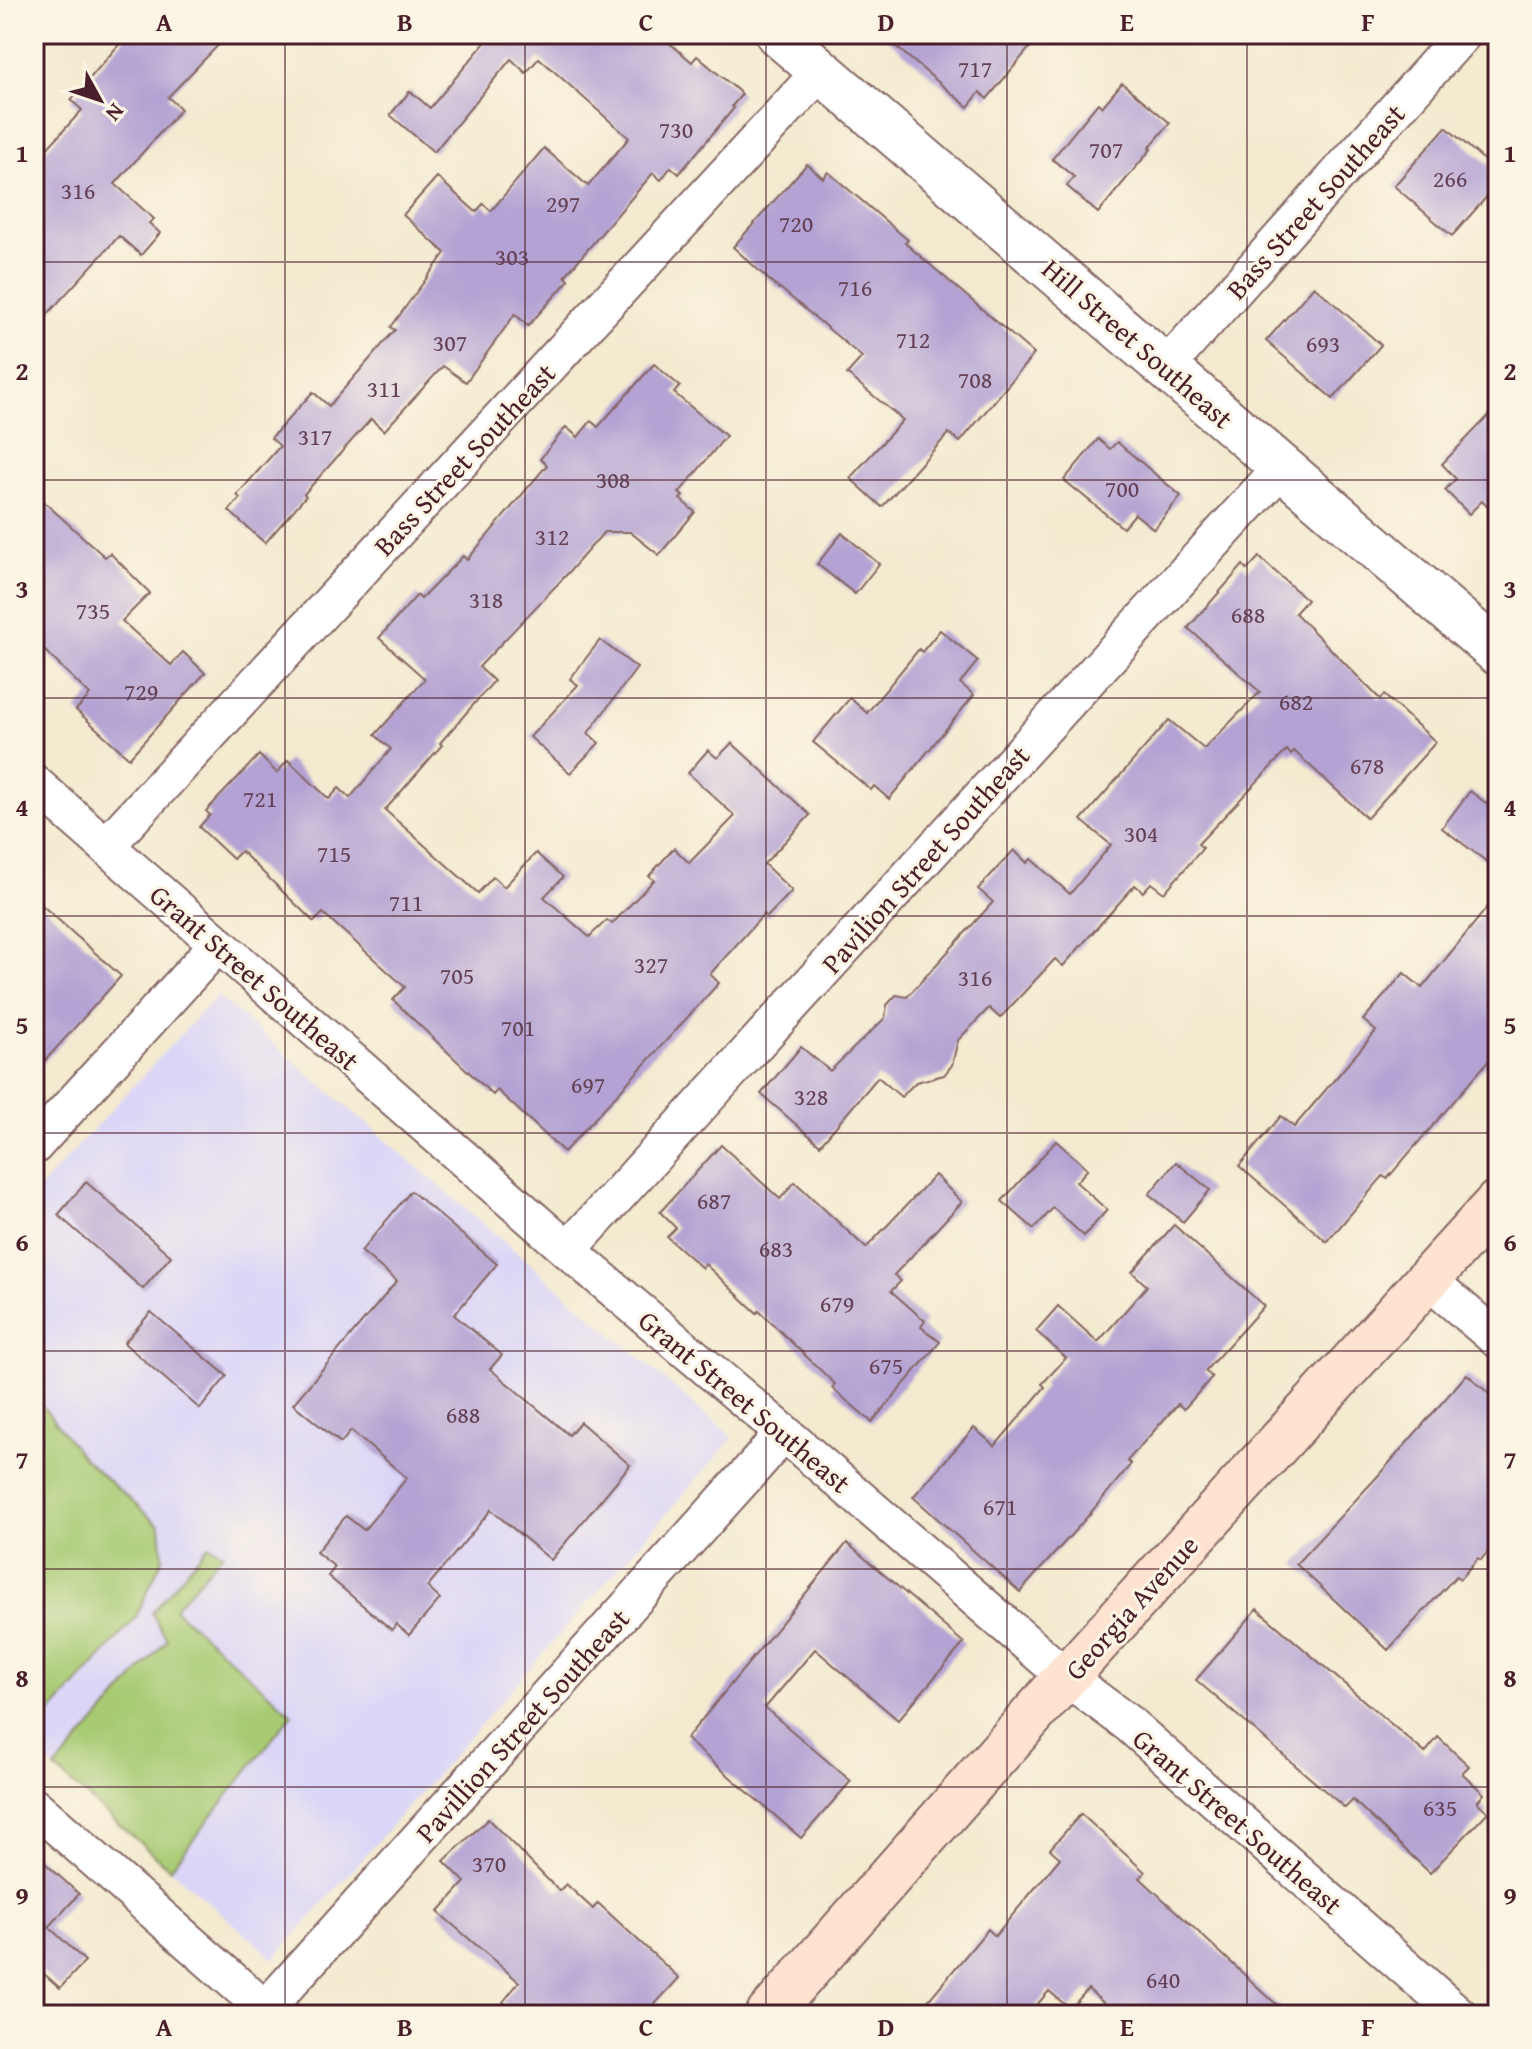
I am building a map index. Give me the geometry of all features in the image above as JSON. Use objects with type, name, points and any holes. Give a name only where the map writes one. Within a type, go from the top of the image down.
[{"type":"main road","name":"Georgia Avenue","points":[[768,2015],[1066,1677],[1498,1202]]},
{"type":"street","name":"Hill Street Southeast","points":[[778,34],[1498,653]]},
{"type":"street","name":"Bass Street Southeast","points":[[1166,367],[1445,40]]},
{"type":"street","name":"Bass Street Southeast","points":[[106,846],[821,71]]},
{"type":"street","name":"Pavilion Street Southeast","points":[[568,1250],[1282,467]]},
{"type":"street","name":"Grant Street Southeast","points":[[34,783],[568,1250],[1066,1677],[1129,1724],[1459,2015]]},
{"type":"street","points":[[34,1146],[218,944]]},
{"type":"street","points":[[1428,1280],[1498,1340]]},
{"type":"street","name":"Pavillion Street Southeast","points":[[262,2012],[783,1432]]},
{"type":"street","points":[[34,1806],[262,2012]]},
{"type":"shaded area","points":[[217,995],[733,1438],[274,1959],[34,1751],[34,1194]]},
{"type":"green space","points":[[34,1395],[83,1458],[160,1526],[163,1558],[135,1619],[34,1732]]},
{"type":"green space","points":[[208,1545],[223,1553],[174,1609],[292,1714],[170,1869],[55,1769],[167,1640],[152,1613]]},
{"type":"building","points":[[128,34],[229,34],[168,97],[181,109],[115,184],[154,219],[149,223],[160,233],[141,255],[119,236],[34,329],[34,163],[82,110],[71,100]]},
{"type":"building","points":[[484,34],[659,34],[692,62],[697,56],[742,94],[679,174],[671,167],[661,180],[653,173],[565,276],[569,280],[528,326],[515,314],[466,382],[443,366],[384,431],[371,419],[265,543],[229,511],[240,498],[237,495],[280,446],[271,438],[313,392],[329,406],[395,330],[391,327],[445,253],[403,215],[437,177],[476,212],[483,204],[491,211],[544,148],[588,186],[629,138],[539,58],[526,73],[511,59],[434,152],[390,115],[410,91],[430,108],[489,38]]},
{"type":"building","points":[[881,34],[1041,34],[987,99],[980,92],[968,107]]},
{"type":"building","points":[[1122,83],[1170,123],[1098,213],[1067,186],[1074,177],[1052,159],[1098,103],[1102,107]]},
{"type":"building","points":[[1446,127],[1498,172],[1498,184],[1452,236],[1394,186]]},
{"type":"building","points":[[807,164],[823,178],[828,172],[1034,354],[960,442],[949,433],[882,507],[850,478],[903,420],[847,374],[862,357],[733,247]]},
{"type":"building","points":[[1314,286],[1381,345],[1333,399],[1266,341]]},
{"type":"building","points":[[654,364],[680,386],[674,393],[726,436],[679,493],[683,496],[680,499],[695,512],[659,555],[630,532],[604,532],[479,667],[494,681],[385,810],[478,893],[493,877],[504,887],[536,853],[563,877],[544,897],[589,937],[607,920],[612,924],[654,880],[649,876],[674,848],[689,863],[735,816],[688,773],[708,750],[717,758],[732,743],[810,815],[764,864],[792,891],[767,917],[764,914],[710,974],[719,983],[564,1152],[497,1090],[493,1095],[393,1000],[405,987],[323,913],[314,922],[241,851],[233,859],[199,827],[210,815],[206,811],[259,755],[277,773],[288,760],[329,799],[339,788],[350,798],[391,749],[375,735],[425,679],[379,638],[417,595],[421,599],[463,556],[467,560],[547,465],[540,459],[566,427],[578,437],[591,421],[598,427]]},
{"type":"building","points":[[1498,406],[1498,518],[1482,501],[1469,514],[1445,490],[1456,479],[1442,464]]},
{"type":"building","points":[[1098,439],[1110,449],[1117,442],[1181,496],[1154,529],[1135,514],[1123,528],[1064,480]]},
{"type":"building","points":[[34,493],[105,557],[110,553],[150,593],[122,621],[171,665],[183,652],[205,673],[129,758],[76,710],[90,695],[34,640]]},
{"type":"building","points":[[842,533],[879,564],[855,594],[817,564]]},
{"type":"building","points":[[1259,557],[1307,600],[1295,613],[1380,699],[1384,695],[1436,742],[1367,818],[1294,751],[1291,755],[1287,750],[1198,844],[1203,848],[1164,893],[1151,883],[1143,892],[1135,885],[1063,966],[1055,959],[1000,1018],[989,1008],[958,1040],[952,1065],[944,1075],[916,1082],[901,1097],[878,1077],[820,1145],[761,1094],[801,1047],[830,1071],[885,1018],[887,1005],[896,995],[907,997],[993,902],[978,889],[1014,850],[1027,863],[1031,859],[1070,894],[1111,845],[1081,820],[1169,720],[1204,749],[1260,692],[1188,628],[1243,565],[1247,570]]},
{"type":"building","points":[[940,630],[978,661],[960,683],[974,695],[889,799],[874,786],[871,790],[813,742],[850,698],[867,713],[919,649],[922,652]]},
{"type":"building","points":[[600,640],[637,668],[588,733],[599,743],[570,773],[530,737],[578,685],[570,679]]},
{"type":"building","points":[[1470,791],[1498,812],[1498,870],[1442,828]]},
{"type":"building","points":[[1498,894],[1498,1050],[1387,1179],[1383,1176],[1327,1242],[1239,1166],[1281,1116],[1294,1127],[1376,1031],[1363,1020],[1404,973],[1422,988]]},
{"type":"building","points":[[34,898],[121,976],[34,1073]]},
{"type":"building","points":[[1056,1141],[1088,1169],[1076,1182],[1107,1210],[1084,1236],[1053,1208],[1034,1229],[1002,1201]]},
{"type":"building","points":[[721,1145],[780,1199],[795,1182],[866,1248],[935,1175],[962,1202],[894,1275],[901,1281],[891,1291],[925,1321],[921,1327],[940,1342],[872,1422],[832,1388],[835,1384],[759,1311],[757,1313],[705,1264],[702,1268],[667,1237],[676,1228],[660,1212]]},
{"type":"building","points":[[1176,1162],[1210,1190],[1183,1222],[1149,1194]]},
{"type":"building","points":[[86,1182],[171,1256],[143,1289],[58,1215]]},
{"type":"building","points":[[411,1191],[497,1264],[454,1315],[502,1355],[490,1369],[569,1435],[580,1422],[630,1465],[551,1560],[491,1510],[427,1587],[440,1599],[409,1635],[396,1624],[392,1630],[328,1576],[335,1567],[316,1552],[346,1516],[364,1530],[407,1478],[351,1431],[341,1443],[293,1404],[397,1281],[361,1251]]},
{"type":"building","points":[[1174,1225],[1264,1306],[1205,1371],[1212,1377],[1184,1409],[1178,1404],[1127,1461],[1131,1464],[1020,1592],[913,1497],[974,1428],[995,1446],[1045,1387],[1042,1384],[1066,1358],[1036,1331],[1058,1306],[1098,1342],[1147,1286],[1132,1272]]},
{"type":"building","points":[[151,1312],[227,1376],[200,1409],[124,1343]]},
{"type":"building","points":[[1467,1374],[1498,1402],[1498,1539],[1460,1579],[1456,1576],[1388,1650],[1296,1564]]},
{"type":"building","points":[[847,1543],[964,1643],[898,1720],[815,1649],[765,1708],[851,1781],[801,1838],[686,1739]]},
{"type":"building","points":[[1257,1609],[1425,1753],[1438,1737],[1469,1766],[1462,1773],[1484,1794],[1477,1802],[1488,1812],[1430,1873],[1353,1800],[1345,1808],[1196,1680]]},
{"type":"building","points":[[1081,1814],[1145,1872],[1140,1878],[1288,2015],[1117,2015],[1088,1989],[1070,2009],[1049,1991],[1028,2015],[916,2015],[988,1929],[995,1936],[1060,1858],[1050,1849]]},
{"type":"building","points":[[488,1819],[559,1891],[566,1884],[593,1909],[598,1903],[679,1978],[645,2015],[519,2015],[503,2002],[519,1982],[438,1912],[465,1882],[444,1861]]},
{"type":"building","points":[[34,1853],[79,1894],[49,1927],[85,1961],[60,1988],[34,1965]]}]
